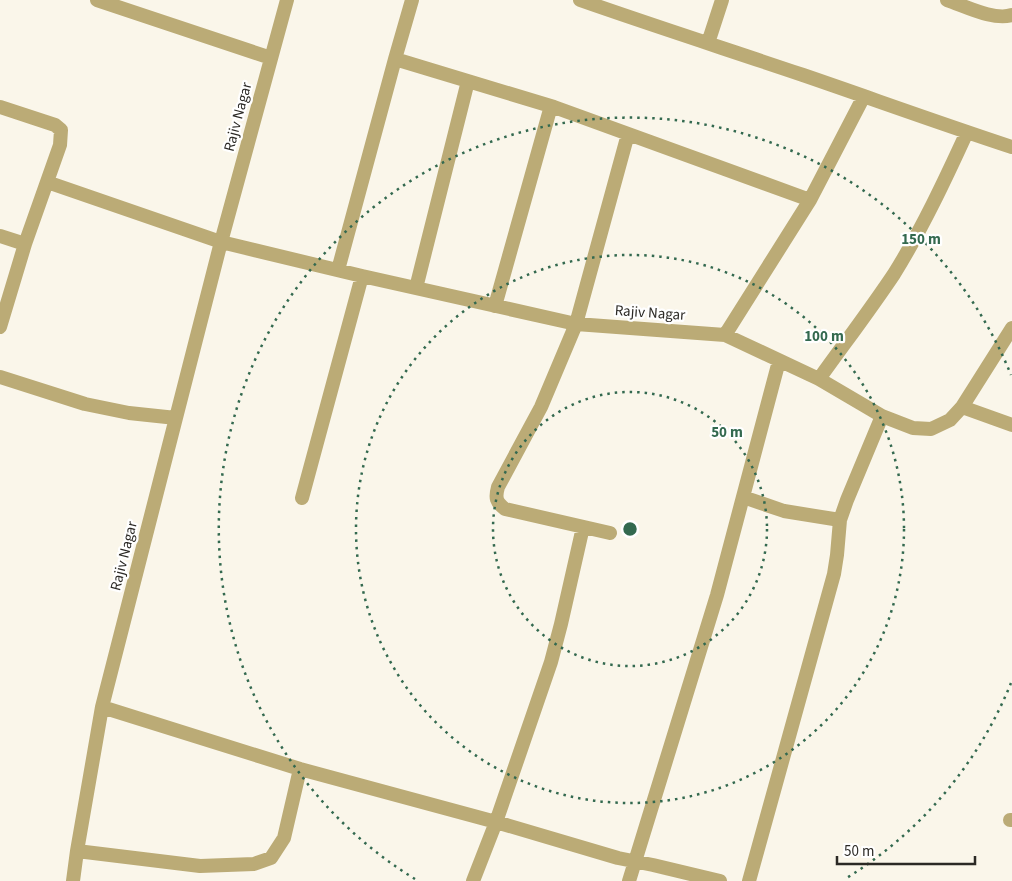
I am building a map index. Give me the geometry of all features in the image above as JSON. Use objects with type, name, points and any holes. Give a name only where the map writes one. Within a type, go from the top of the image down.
[{"type":"street","points":[[97,0],[271,58]]},
{"type":"street","name":"Rajiv Nagar","points":[[73,881],[102,708],[221,242],[287,0]]},
{"type":"street","points":[[338,270],[412,0]]},
{"type":"street","points":[[580,0],[1012,147]]},
{"type":"street","points":[[708,43],[722,0]]},
{"type":"street","points":[[948,0],[994,16],[1012,15]]},
{"type":"street","points":[[395,59],[550,106],[810,200]]},
{"type":"street","points":[[416,288],[468,81]]},
{"type":"street","points":[[725,335],[810,200],[864,96]]},
{"type":"street","points":[[495,306],[550,106]]},
{"type":"street","points":[[0,107],[55,125],[61,130],[60,145],[25,244],[0,327]]},
{"type":"street","points":[[819,379],[894,273],[935,200],[967,132]]},
{"type":"street","points":[[610,534],[505,509],[498,503],[496,496],[498,487],[541,407],[576,324],[628,134]]},
{"type":"street","points":[[47,182],[221,242]]},
{"type":"street","points":[[0,236],[25,244]]},
{"type":"street","name":"Rajiv Nagar","points":[[221,242],[576,324],[725,335],[819,379],[882,416],[912,428],[931,429],[950,420],[962,407],[1012,328]]},
{"type":"street","points":[[302,498],[362,276]]},
{"type":"street","points":[[629,881],[717,595],[780,361]]},
{"type":"street","points":[[0,377],[85,404],[129,413],[176,418]]},
{"type":"street","points":[[962,407],[1012,425]]},
{"type":"street","points":[[749,881],[834,574],[840,520],[882,416]]},
{"type":"street","points":[[743,497],[784,511],[840,520]]},
{"type":"street","points":[[473,881],[496,822],[550,662],[561,624],[583,527]]},
{"type":"street","points":[[102,708],[300,769],[496,822],[618,858],[720,881]]},
{"type":"street","points":[[77,851],[200,866],[254,864],[271,858],[284,838],[300,769]]}]
